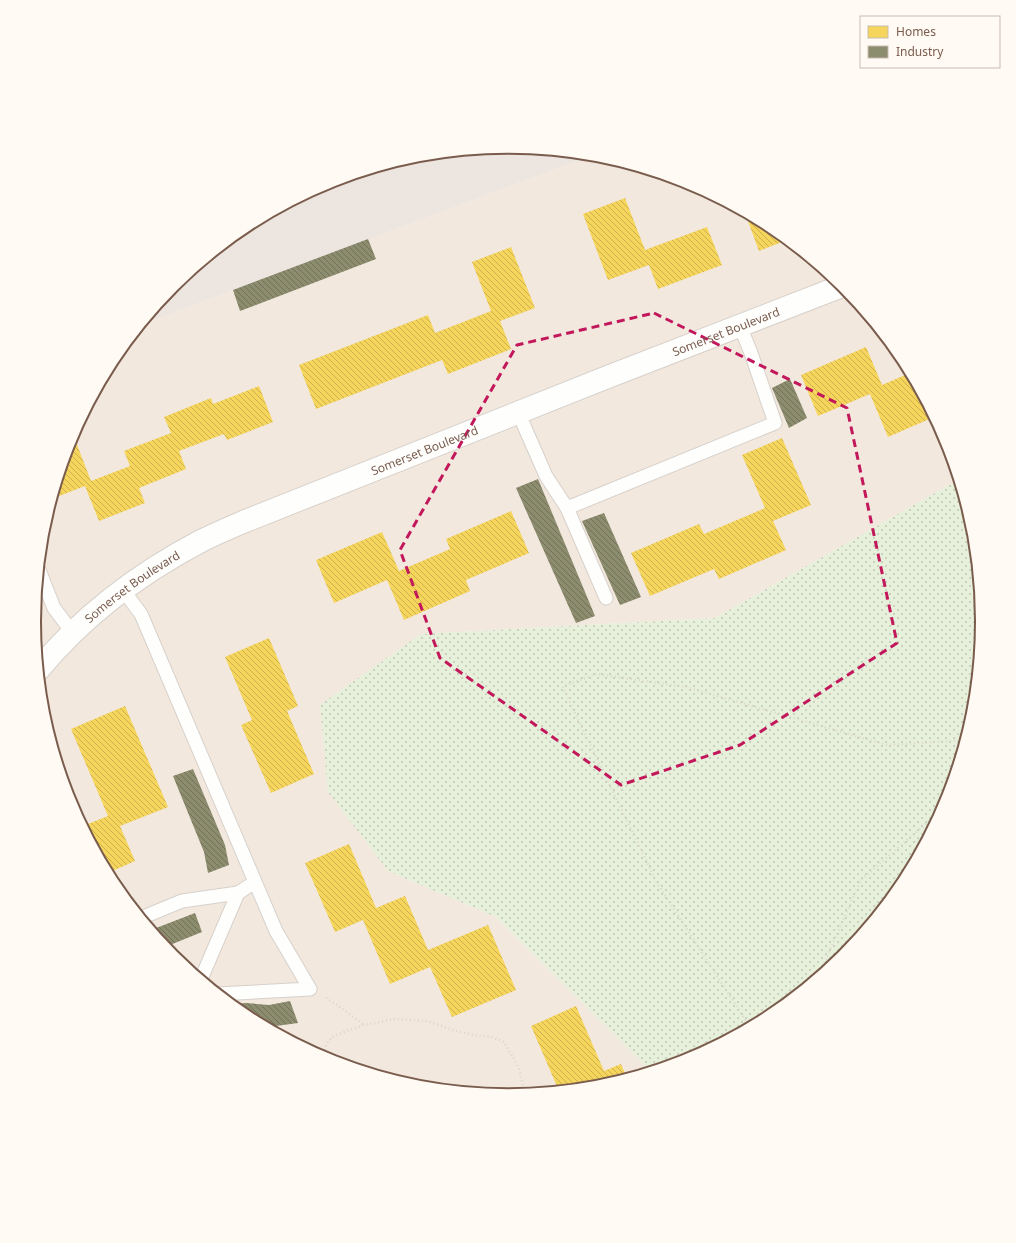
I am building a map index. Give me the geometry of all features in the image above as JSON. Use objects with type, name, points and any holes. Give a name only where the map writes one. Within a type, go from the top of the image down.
[{"type":"street","name":"Somerset Boulevard","points":[[43,664],[72,632],[123,590],[157,566],[202,541],[243,522],[518,412],[835,289]]},
{"type":"lane","points":[[567,508],[775,423],[740,326]]},
{"type":"lane","points":[[518,412],[546,476],[567,508],[606,598]]},
{"type":"lane","points":[[43,580],[54,608],[72,632]]},
{"type":"lane","points":[[123,590],[141,614],[276,931],[310,989],[226,994]]},
{"type":"lane","points":[[146,916],[182,901],[238,893],[254,882]]},
{"type":"lane","points":[[203,975],[238,893]]},
{"type":"path","points":[[747,1022],[657,883],[563,686],[597,674],[686,687],[887,745],[959,740]]},
{"type":"path","points":[[824,965],[861,880],[931,820]]},
{"type":"path","points":[[336,1004],[364,1025]]},
{"type":"path","points":[[325,1051],[326,1045],[332,1036],[364,1025],[395,1019],[427,1021],[453,1030],[473,1035],[492,1037],[504,1042],[519,1068],[524,1088]]},
{"type":"highlighted area","points":[[654,313],[847,408],[897,643],[740,745],[621,785],[440,658],[400,550],[517,345]]},
{"type":"shaded area","points":[[477,155],[539,155],[580,160],[151,321],[178,291],[200,270],[249,233],[301,203],[358,179],[417,163]]},
{"type":"shaded area","points":[[580,160],[629,170],[658,179],[687,190],[742,217],[767,233],[816,270],[859,314],[896,362],[927,415],[953,483],[715,618],[421,634],[388,871],[496,917],[647,1067],[599,1080],[569,1085],[539,1088],[477,1088],[417,1080],[358,1064],[329,1053],[274,1026],[224,992],[200,973],[178,952],[138,906],[120,881],[89,828],[66,772],[57,742],[50,713],[42,652],[42,591],[50,530],[66,471],[77,443],[89,415],[104,388],[120,362],[151,321]]},
{"type":"green space","points":[[953,483],[966,530],[971,561],[974,591],[974,652],[966,713],[959,742],[950,772],[927,828],[896,881],[878,906],[838,952],[816,973],[767,1010],[741,1026],[687,1053],[647,1067],[496,917],[388,871],[328,792],[320,705],[421,634],[715,618]]},
{"type":"building: Homes","points":[[625,198],[645,250],[707,227],[722,265],[658,289],[649,265],[608,280],[583,214]]},
{"type":"building: Homes","points":[[748,221],[780,243],[759,251]]},
{"type":"building: Homes","points":[[511,247],[535,308],[500,321],[511,349],[448,374],[442,360],[316,409],[299,365],[428,315],[435,333],[491,311],[472,262]]},
{"type":"building: Homes","points":[[866,347],[882,385],[904,375],[929,419],[888,437],[870,394],[818,416],[801,375]]},
{"type":"building: Homes","points":[[259,386],[273,422],[227,440],[224,434],[179,451],[186,469],[139,488],[145,503],[99,521],[85,486],[58,496],[77,444],[91,481],[130,466],[124,451],[171,433],[164,417],[211,398],[213,404]]},
{"type":"building: Homes","points":[[782,438],[811,505],[773,521],[786,550],[719,579],[714,569],[650,596],[631,553],[699,524],[704,534],[765,508],[742,455]]},
{"type":"building: Homes","points":[[511,511],[529,553],[466,580],[470,591],[404,620],[387,580],[334,603],[316,560],[382,532],[399,571],[450,549],[446,539]]},
{"type":"building: Homes","points":[[269,638],[298,706],[287,711],[314,774],[271,793],[241,725],[252,720],[225,657]]},
{"type":"building: Homes","points":[[125,706],[168,807],[120,826],[135,861],[114,871],[87,824],[108,816],[71,729]]},
{"type":"building: Homes","points":[[349,844],[376,908],[405,896],[428,950],[488,925],[516,990],[452,1017],[430,967],[390,984],[363,920],[335,932],[305,863]]},
{"type":"building: Homes","points":[[576,1006],[604,1071],[621,1064],[625,1074],[599,1080],[557,1086],[531,1026]]},
{"type":"building: Industry","points":[[368,239],[376,259],[240,311],[233,290]]},
{"type":"building: Industry","points":[[790,379],[807,418],[789,428],[772,388]]},
{"type":"building: Industry","points":[[538,479],[595,616],[576,623],[516,488]]},
{"type":"building: Industry","points":[[604,513],[641,597],[620,605],[582,521]]},
{"type":"building: Industry","points":[[193,769],[225,845],[229,865],[208,873],[204,852],[173,776]]},
{"type":"building: Industry","points":[[195,913],[202,932],[171,945],[156,928]]},
{"type":"building: Industry","points":[[290,1001],[298,1023],[274,1026],[240,1003],[269,1005]]}]
